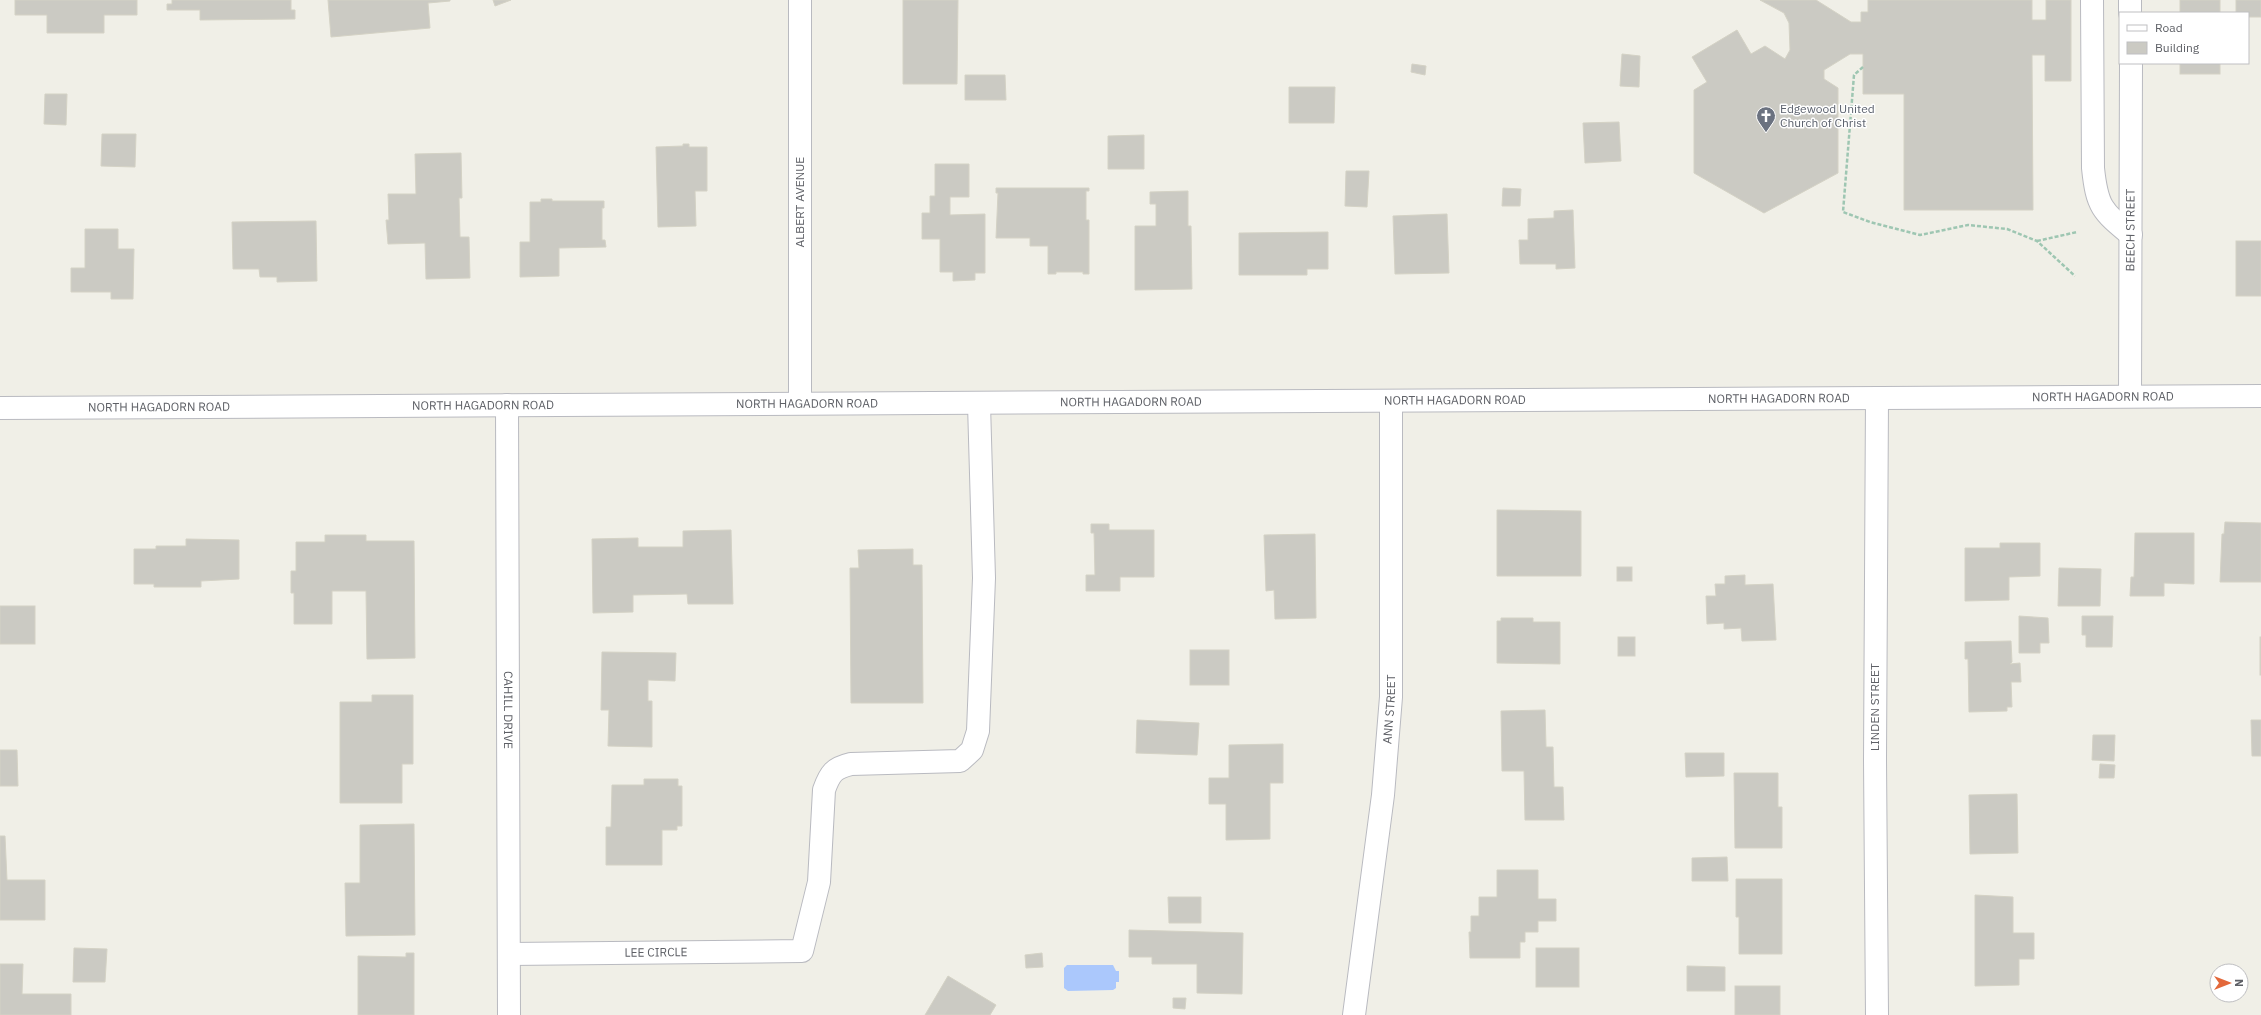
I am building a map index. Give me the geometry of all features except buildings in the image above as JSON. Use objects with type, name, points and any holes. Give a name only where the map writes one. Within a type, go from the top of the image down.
[{"type":"street","name":"ALBERT AVENUE","points":[[800,0],[800,403]]},
{"type":"street","points":[[2092,0],[2093,168],[2096,194],[2107,215],[2131,236]]},
{"type":"street","points":[[2130,0],[2130,12]]},
{"type":"street","name":"BEECH STREET","points":[[2130,396],[2131,64]]},
{"type":"street","name":"NORTH HAGADORN ROAD","points":[[0,408],[800,403],[980,404],[2261,396]]},
{"type":"street","name":"LINDEN STREET","points":[[1877,398],[1875,760],[1877,1015]]},
{"type":"street","name":"ANN STREET","points":[[1354,1015],[1383,795],[1391,697],[1391,401]]},
{"type":"street","name":"LEE CIRCLE","points":[[509,954],[802,951],[819,882],[824,790],[828,778],[838,767],[851,764],[960,761],[972,750],[978,731],[984,578],[980,404]]},
{"type":"street","name":"CAHILL DRIVE","points":[[507,405],[509,1015]]},
{"type":"path","points":[[1863,67],[1854,76],[1843,212],[1870,222],[1920,235],[1968,225],[2008,229],[2037,241],[2075,276]]},
{"type":"path","points":[[2037,241],[2076,232]]},
{"type":"water","points":[[1067,965],[1113,965],[1116,971],[1119,971],[1119,982],[1116,982],[1116,988],[1113,990],[1068,991],[1064,988],[1064,968]]},
{"type":"place","name":"Edgewood United Church of Christ","points":[[1766,133]]}]
